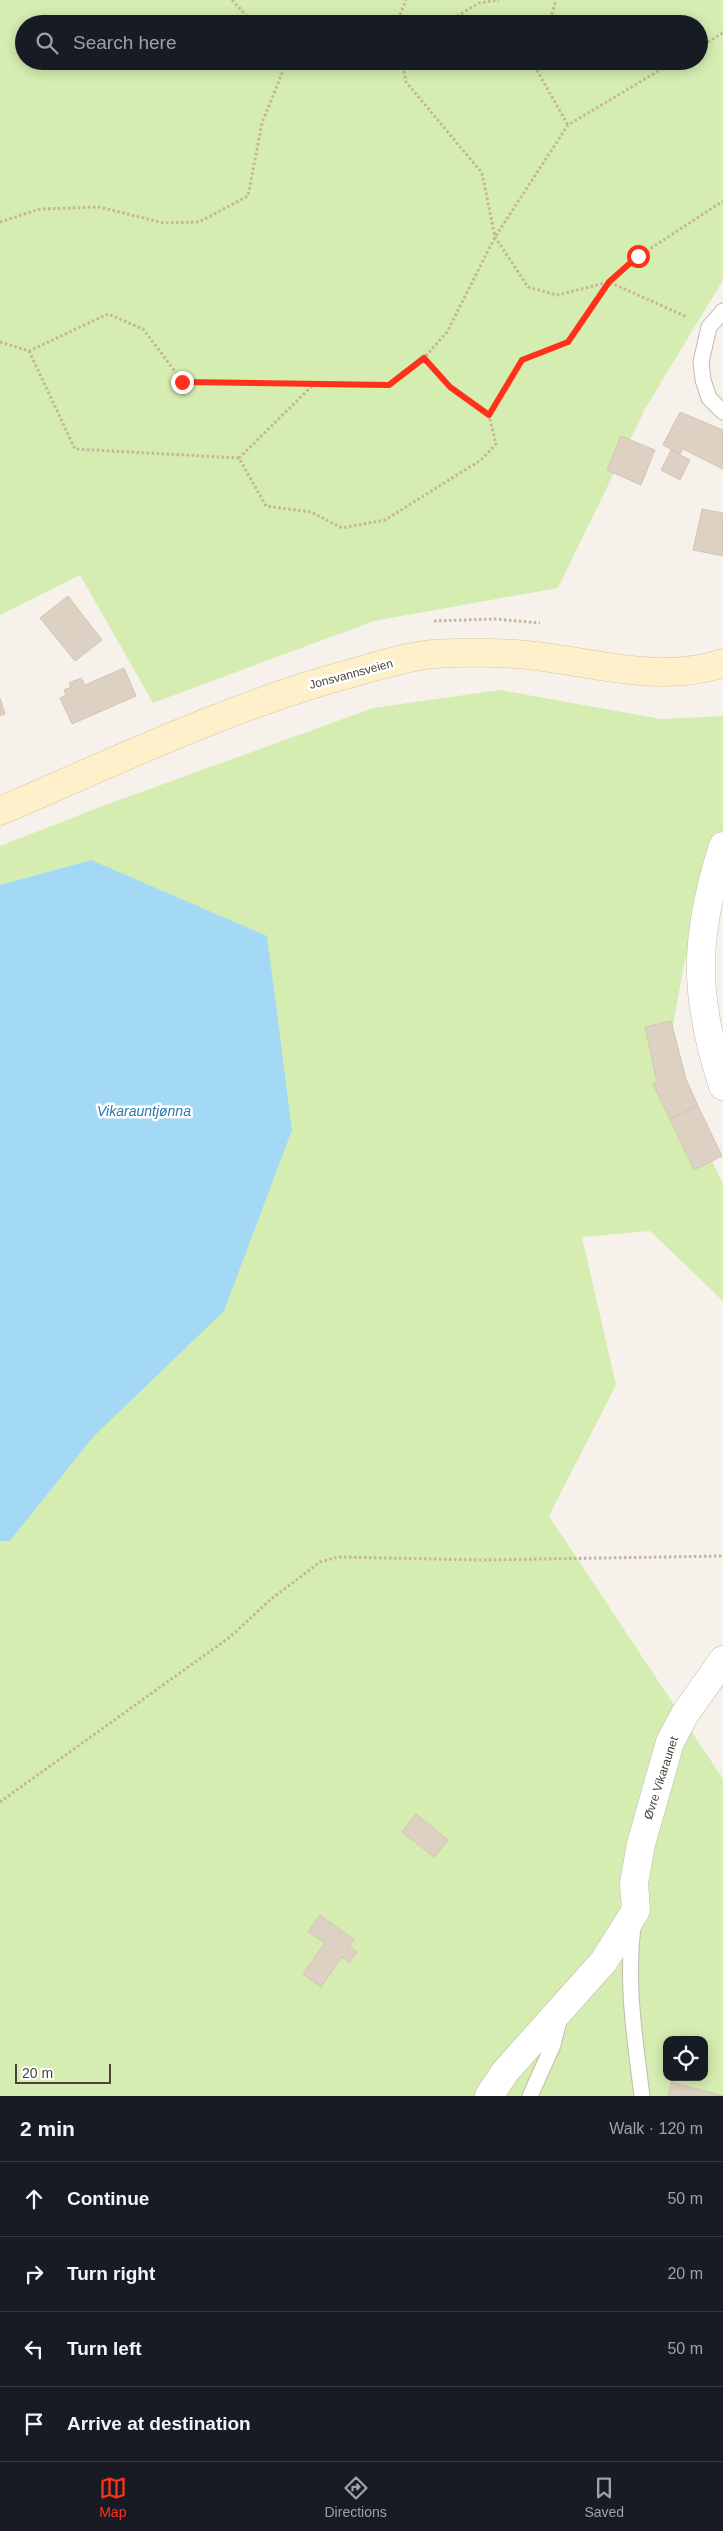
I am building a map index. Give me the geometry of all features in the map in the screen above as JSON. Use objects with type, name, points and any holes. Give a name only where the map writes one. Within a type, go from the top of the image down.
[{"type":"main road","name":"Jonsvannsveien","points":[[0,811],[202,725],[299,688],[384,664],[433,654],[502,654],[642,671],[685,672],[723,663]]},
{"type":"street","points":[[723,846],[703,926],[700,972],[705,1020],[723,1086]]},
{"type":"street","name":"Øvre Vikaraunet","points":[[636,1910],[634,1883],[641,1844],[670,1742],[685,1714],[723,1660]]},
{"type":"street","points":[[489,2096],[505,2072],[562,2011],[604,1962],[636,1910]]},
{"type":"lane","points":[[723,311],[709,327],[701,362],[703,380],[709,398],[723,412]]},
{"type":"lane","name":"Øvre Vikaraunet","points":[[636,1910],[632,1931],[632,1969],[636,2049],[642,2096]]},
{"type":"lane","points":[[530,2096],[553,2045],[562,2011]]},
{"type":"path","points":[[232,0],[246,15]]},
{"type":"path","points":[[400,15],[406,0]]},
{"type":"path","points":[[459,15],[479,3],[499,0]]},
{"type":"path","points":[[552,15],[556,0]]},
{"type":"path","points":[[708,42],[723,33]]},
{"type":"path","points":[[0,222],[40,209],[99,207],[164,223],[199,222],[248,196],[262,123],[283,70]]},
{"type":"path","points":[[404,70],[406,82],[482,173],[495,237],[528,287],[557,295],[609,282],[709,327]]},
{"type":"path","points":[[537,70],[568,125]]},
{"type":"path","points":[[0,342],[29,351],[108,314],[143,329],[182,382],[389,385],[424,358],[448,332],[495,237],[568,125],[660,70]]},
{"type":"path","points":[[489,415],[522,360],[568,342],[609,282],[638,256],[723,201]]},
{"type":"path","points":[[29,351],[75,449],[239,458],[314,384]]},
{"type":"path","points":[[239,458],[266,506],[311,512],[342,528],[385,520],[481,460],[496,444],[489,415],[450,387],[424,358]]},
{"type":"path","points":[[0,1802],[230,1637],[270,1600],[320,1562],[338,1558],[482,1560],[723,1556]]},
{"type":"green space","points":[[0,0],[723,0],[723,280],[645,409],[558,588],[374,621],[153,703],[80,575],[0,615]]},
{"type":"green space","points":[[500,690],[661,719],[723,716],[723,839],[684,964],[666,1065],[723,1184],[723,1301],[650,1231],[582,1237],[616,1385],[549,1516],[723,1779],[723,2096],[0,2096],[0,1541],[10,1541],[94,1436],[91,860],[0,885],[0,846],[100,807],[373,708]]},
{"type":"water","name":"Vikarauntjønna","points":[[91,860],[267,936],[292,1130],[224,1311],[94,1436],[10,1541],[0,1541],[0,885]]},
{"type":"building","points":[[680,412],[723,430],[723,469],[683,449],[680,454],[663,445]]},
{"type":"building","points":[[621,436],[655,450],[641,485],[607,470]]},
{"type":"building","points":[[671,450],[690,460],[680,480],[661,470]]},
{"type":"building","points":[[702,509],[723,513],[723,556],[693,550]]},
{"type":"building","points":[[68,596],[102,640],[75,661],[40,618]]},
{"type":"building","points":[[124,668],[136,696],[72,724],[60,698],[66,695],[64,690],[71,687],[69,683],[81,678],[85,685]]},
{"type":"building","points":[[0,698],[5,714],[0,716]]},
{"type":"building","points":[[671,1021],[686,1079],[698,1106],[670,1119],[653,1084],[657,1082],[645,1027]]},
{"type":"building","points":[[698,1106],[722,1156],[694,1170],[670,1119]]},
{"type":"building","points":[[416,1814],[448,1840],[434,1857],[402,1832]]},
{"type":"building","points":[[320,1915],[354,1940],[349,1947],[357,1952],[349,1963],[342,1957],[321,1987],[303,1974],[325,1943],[308,1932]]},
{"type":"building","points":[[671,2082],[723,2096],[668,2096]]},
{"type":"route","points":[[182,382],[389,385],[424,358],[450,387],[489,415],[522,360],[568,342],[609,282],[638,256]]}]
